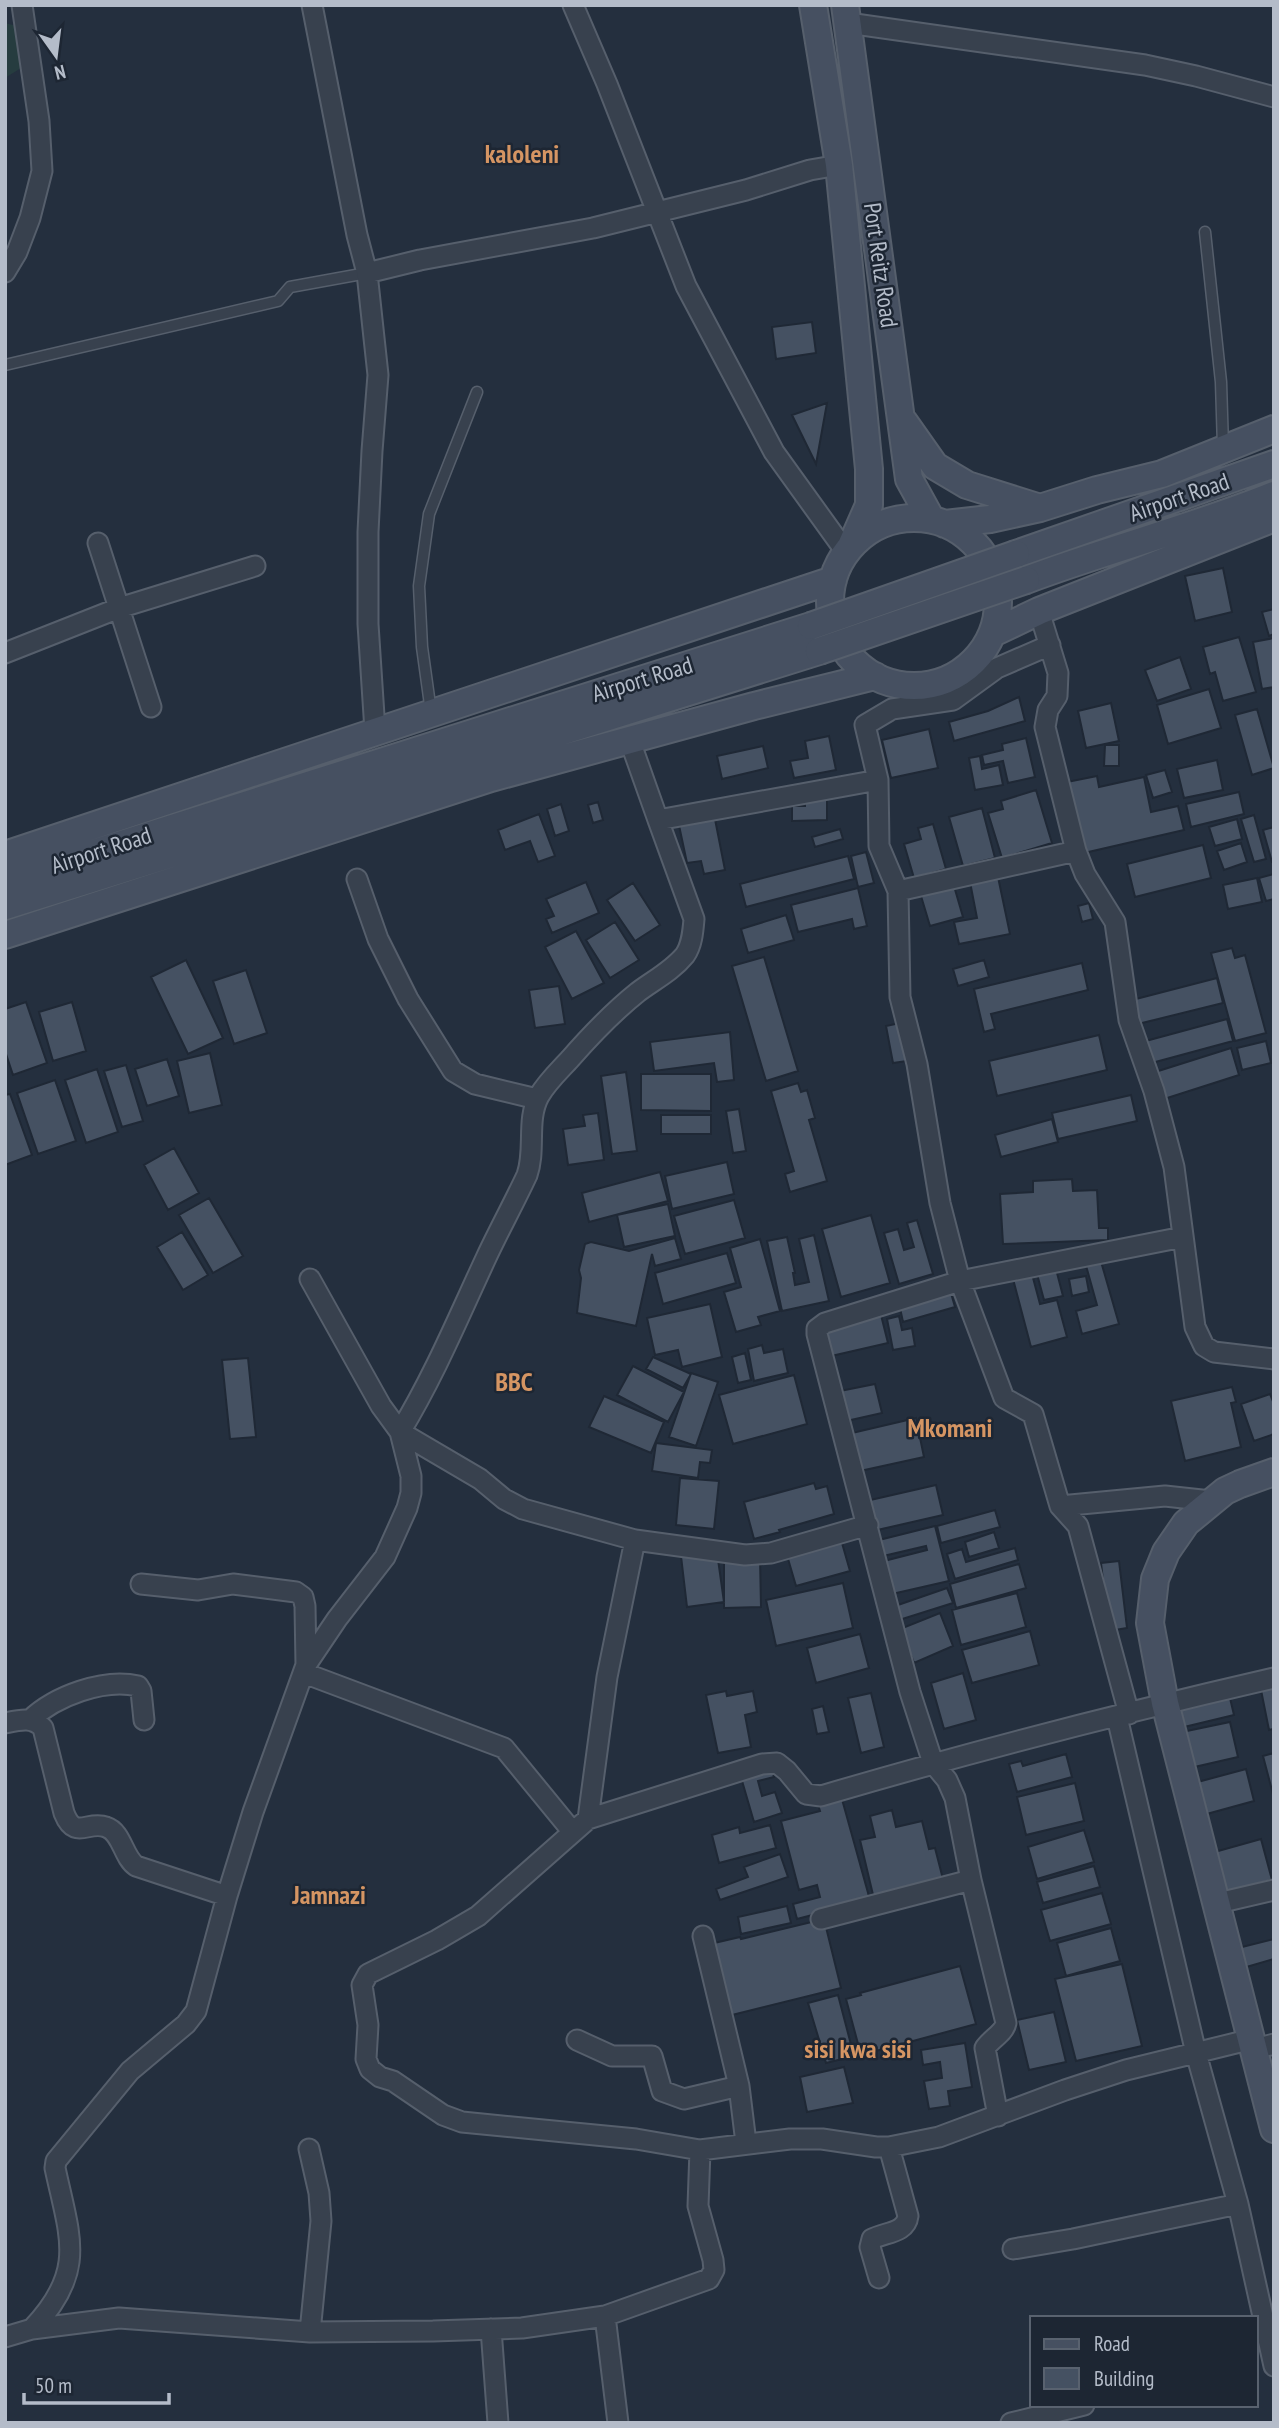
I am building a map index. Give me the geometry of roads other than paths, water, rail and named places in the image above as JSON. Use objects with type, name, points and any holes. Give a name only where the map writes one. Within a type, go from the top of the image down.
[{"type":"main road","points":[[814,5],[839,165],[869,469],[869,505],[833,580],[830,608],[837,636],[852,659],[875,676],[896,684],[910,686],[940,682],[953,676],[971,663],[993,633],[998,612],[998,590],[989,562],[970,539],[938,522]]},
{"type":"main road","name":"Port Reitz Road","points":[[846,14],[909,479],[938,522]]},
{"type":"main road","points":[[901,417],[935,466],[967,485],[1040,508]]},
{"type":"main road","points":[[849,549],[864,534],[896,520],[913,518],[938,522],[990,519],[1040,508],[1162,474],[1274,429]]},
{"type":"main road","name":"Airport Road","points":[[5,906],[124,855],[811,626],[1274,464]]},
{"type":"main road","name":"Airport Road","points":[[5,881],[124,855],[819,651],[1088,556],[1204,521],[1274,495]]},
{"type":"main road","points":[[993,633],[1039,611],[1274,518]]},
{"type":"main road","points":[[5,855],[833,580]]},
{"type":"main road","points":[[5,935],[491,778],[875,676]]},
{"type":"main road","points":[[1274,1472],[1240,1484],[1211,1501],[1186,1523],[1166,1552],[1155,1579],[1150,1623],[1165,1703],[1218,1903],[1260,2044],[1274,2129]]},
{"type":"street","points":[[5,272],[17,252],[30,218],[42,171],[39,121],[22,5]]},
{"type":"street","points":[[312,5],[357,235],[367,273],[379,375],[368,532],[368,624],[375,731]]},
{"type":"street","points":[[573,5],[687,286],[774,452],[849,549]]},
{"type":"street","points":[[846,14],[1145,65],[1274,97]]},
{"type":"street","points":[[367,273],[420,260],[593,228],[746,190],[810,170],[839,165]]},
{"type":"street","points":[[98,543],[152,707]]},
{"type":"street","points":[[5,653],[119,608],[255,566]]},
{"type":"street","points":[[1039,611],[1058,673],[1057,696],[1048,710],[1045,727],[1076,851],[1085,874],[1115,922],[1129,1020],[1154,1091],[1174,1167],[1195,1327],[1204,1346],[1213,1352],[1274,1359]]},
{"type":"street","points":[[1050,645],[997,668],[953,701],[892,709],[865,725],[878,780],[879,846],[898,891],[900,997],[917,1064],[940,1203],[960,1281],[1004,1398],[1034,1414],[1060,1506],[1078,1526],[1123,1716],[1196,2053],[1238,2204],[1267,2363]]},
{"type":"street","points":[[32,2329],[51,2310],[70,2265],[67,2226],[56,2161],[130,2071],[186,2024],[196,2011],[253,1812],[305,1669],[337,1619],[385,1557],[407,1508],[411,1493],[411,1476],[400,1432],[455,1329],[527,1175],[531,1164],[537,1099],[547,1083],[612,1014],[686,954],[693,936],[694,919],[630,741]]},
{"type":"street","points":[[658,820],[878,780]]},
{"type":"street","points":[[898,891],[1076,851]]},
{"type":"street","points":[[357,879],[378,939],[408,999],[453,1071],[475,1084],[537,1099]]},
{"type":"street","points":[[998,2116],[985,2048],[1005,2028],[1006,2023],[971,1880],[955,1798],[947,1780],[933,1763],[910,1692],[817,1329],[825,1323],[960,1281],[1183,1237]]},
{"type":"street","points":[[310,1279],[380,1406],[400,1432],[480,1479],[504,1499],[523,1509],[635,1540],[745,1555],[771,1553],[868,1525]]},
{"type":"street","points":[[1060,1506],[1165,1496],[1211,1501]]},
{"type":"street","points":[[588,1819],[607,1677],[635,1540]]},
{"type":"street","points":[[141,1584],[198,1590],[233,1584],[296,1592],[303,1597],[305,1606],[305,1669]]},
{"type":"street","points":[[305,1669],[504,1748],[572,1831]]},
{"type":"street","points":[[1260,2044],[1196,2053],[1126,2070],[939,2137],[889,2147],[822,2139],[790,2139],[701,2150],[636,2139],[462,2122],[443,2115],[370,2069],[366,2059],[368,2025],[362,1985],[368,1974],[437,1940],[478,1916],[588,1819],[762,1764],[777,1763],[806,1794],[821,1796],[933,1763],[1165,1703],[1274,1678]]},
{"type":"street","points":[[30,1720],[53,1703],[82,1690],[120,1684],[138,1686],[144,1720]]},
{"type":"street","points":[[5,1723],[30,1720],[36,1721],[43,1728],[64,1813],[71,1826],[77,1829],[104,1826],[110,1828],[132,1863],[143,1870],[227,1896]]},
{"type":"street","points":[[821,1919],[971,1880]]},
{"type":"street","points":[[1218,1903],[1274,1890]]},
{"type":"street","points":[[703,1936],[739,2086],[746,2143]]},
{"type":"street","points":[[576,2040],[612,2056],[652,2056],[662,2091],[684,2099],[739,2086]]},
{"type":"street","points":[[879,2278],[870,2247],[872,2239],[903,2228],[908,2216],[889,2147]]},
{"type":"street","points":[[309,2149],[319,2193],[321,2221],[310,2332]]},
{"type":"street","points":[[5,2337],[32,2329],[118,2318],[310,2332],[522,2328],[605,2315],[709,2279],[714,2270],[713,2260],[698,2206],[701,2150]]},
{"type":"street","points":[[1013,2249],[1238,2204]]},
{"type":"street","points":[[605,2315],[618,2423]]},
{"type":"street","points":[[491,2329],[498,2423]]},
{"type":"street","points":[[1011,2423],[1076,2407]]},
{"type":"lane","points":[[1205,232],[1221,382],[1223,451]]},
{"type":"lane","points":[[5,365],[278,301],[290,287],[367,273]]},
{"type":"lane","points":[[431,712],[422,647],[419,586],[429,514],[477,392]]},
{"type":"district","name":"kaloleni","points":[[522,153]]},
{"type":"district","name":"BBC","points":[[514,1381]]},
{"type":"district","name":"Mkomani","points":[[950,1427]]},
{"type":"district","name":"Jamnazi","points":[[329,1894]]},
{"type":"district","name":"sisi kwa sisi","points":[[858,2048]]}]
